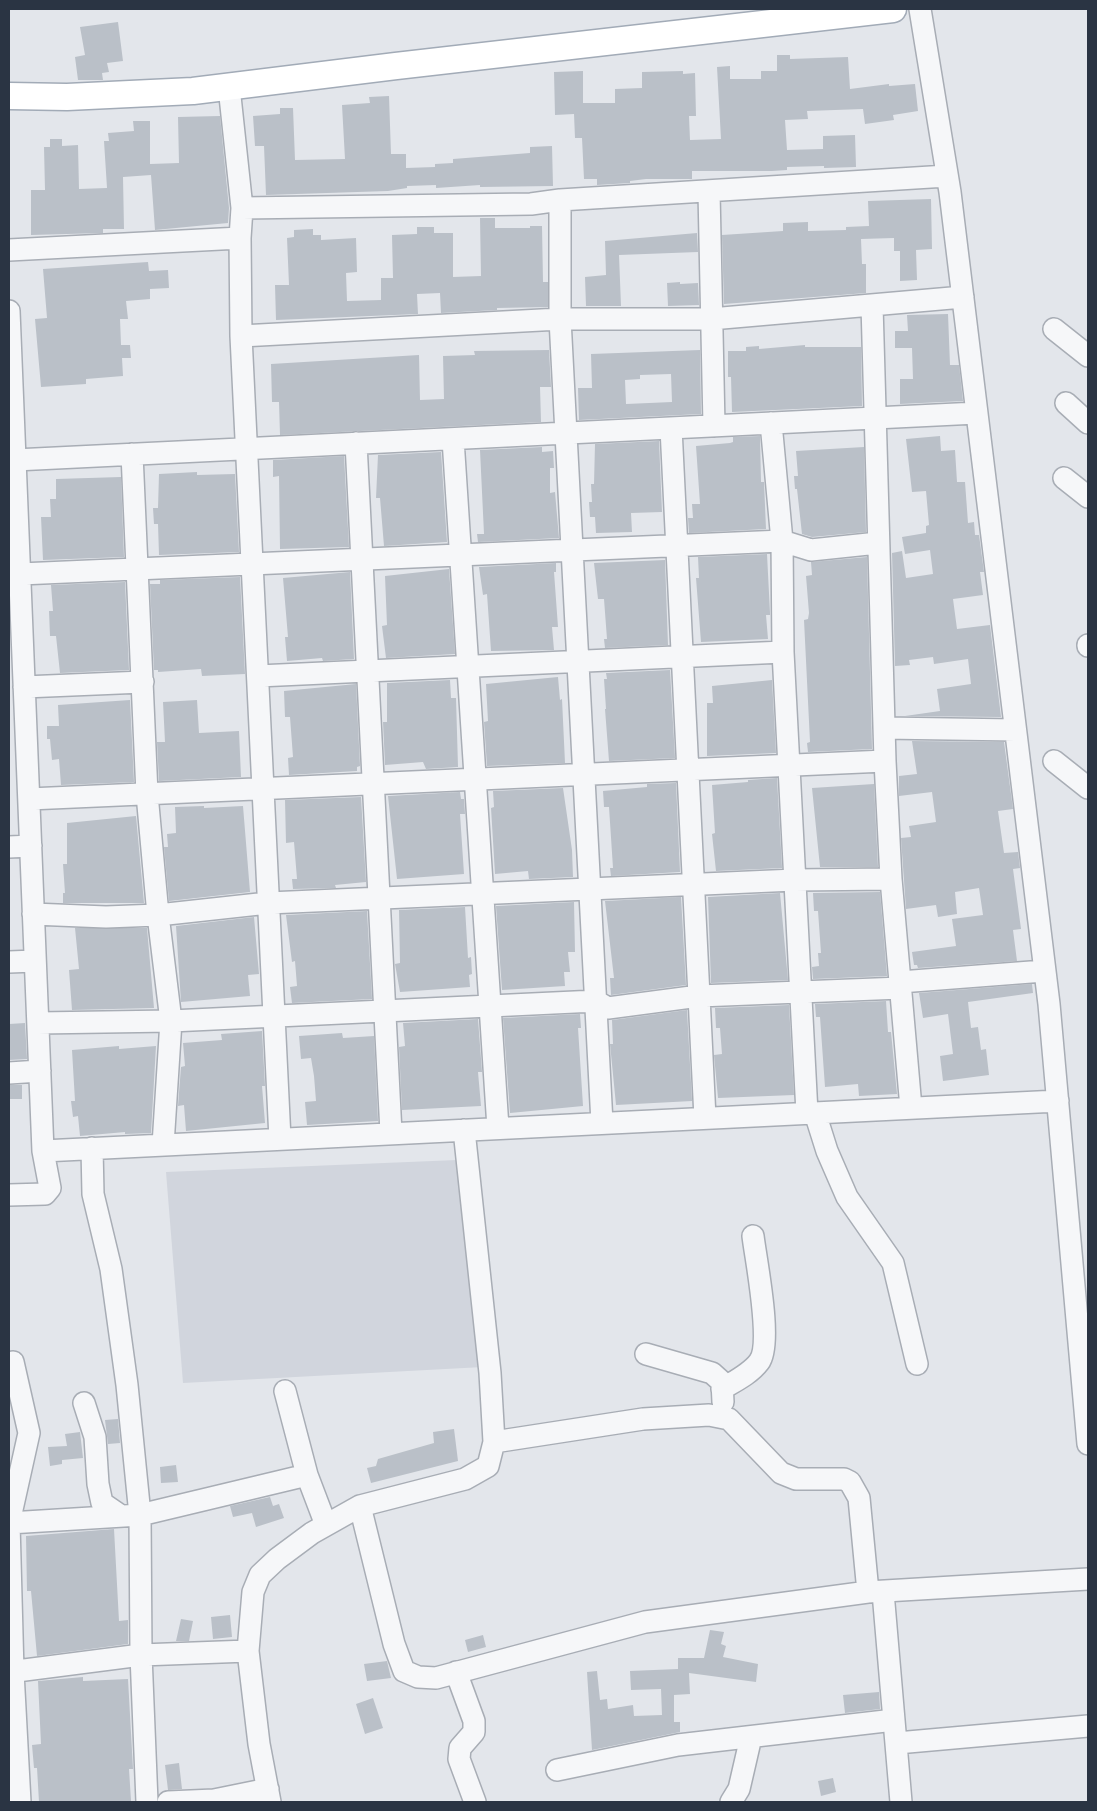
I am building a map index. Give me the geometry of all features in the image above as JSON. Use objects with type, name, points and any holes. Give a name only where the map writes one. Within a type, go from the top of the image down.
[{"type":"main road","points":[[9,96],[67,97],[193,92],[893,9]]},
{"type":"street","points":[[920,9],[947,176],[963,297],[1044,972],[1058,1100],[1088,1444]]},
{"type":"street","points":[[229,87],[242,208],[240,238],[241,336],[280,1139]]},
{"type":"street","points":[[242,208],[531,204],[560,200],[947,176]]},
{"type":"street","points":[[710,192],[714,426]]},
{"type":"street","points":[[560,200],[560,319],[602,1123]]},
{"type":"street","points":[[9,250],[240,238]]},
{"type":"street","points":[[241,336],[560,319],[712,319],[963,297]]},
{"type":"street","points":[[872,305],[885,761],[891,879],[911,1108]]},
{"type":"street","points":[[9,311],[10,392],[15,460],[13,508],[20,574],[15,622],[24,687],[17,732],[29,799],[43,1151],[48,1192],[45,1194],[9,1195]]},
{"type":"street","points":[[1054,328],[1088,356]]},
{"type":"street","points":[[1066,403],[1088,423]]},
{"type":"street","points":[[15,460],[977,413]]},
{"type":"street","points":[[771,423],[782,541],[783,652],[801,992],[811,1113],[847,1197],[894,1263],[917,1364]]},
{"type":"street","points":[[671,428],[705,1118]]},
{"type":"street","points":[[453,439],[498,1128]]},
{"type":"street","points":[[356,444],[391,1133]]},
{"type":"street","points":[[132,454],[148,794],[158,915],[170,1021],[163,1145]]},
{"type":"street","points":[[1064,478],[1088,497]]},
{"type":"street","points":[[20,574],[782,541],[811,550],[878,543]]},
{"type":"street","points":[[258,676],[783,652]]},
{"type":"street","points":[[24,687],[143,682]]},
{"type":"street","points":[[884,728],[1015,730]]},
{"type":"street","points":[[29,799],[885,761]]},
{"type":"street","points":[[1054,762],[1088,788]]},
{"type":"street","points":[[9,847],[31,846]]},
{"type":"street","points":[[33,914],[106,917],[158,915],[268,903],[795,880],[891,879]]},
{"type":"street","points":[[9,962],[36,961]]},
{"type":"street","points":[[38,1023],[170,1021],[596,1001],[608,1008],[699,996],[801,992],[1044,972]]},
{"type":"street","points":[[9,1073],[40,1071]]},
{"type":"street","points":[[43,1151],[1058,1100]]},
{"type":"street","points":[[168,1802],[269,1796],[259,1744],[248,1651],[253,1592],[260,1575],[277,1558],[326,1525],[360,1506],[465,1479],[488,1466],[494,1442],[490,1373],[464,1130]]},
{"type":"street","points":[[92,1148],[93,1194],[110,1268],[127,1385],[130,1516],[141,1654],[147,1802]]},
{"type":"street","points":[[722,1389],[748,1373],[761,1360],[765,1330],[753,1236]]},
{"type":"street","points":[[646,1354],[712,1372],[720,1379],[724,1418]]},
{"type":"street","points":[[13,1362],[29,1433],[9,1523],[11,1672],[20,1802]]},
{"type":"street","points":[[286,1390],[307,1475],[326,1525]]},
{"type":"street","points":[[84,1402],[95,1437],[98,1484],[102,1503],[130,1516]]},
{"type":"street","points":[[494,1442],[643,1419],[709,1415],[729,1419],[781,1473],[796,1479],[844,1479],[850,1482],[859,1498],[875,1592],[897,1743],[901,1802]]},
{"type":"street","points":[[9,1523],[130,1516],[307,1475]]},
{"type":"street","points":[[360,1506],[394,1644],[404,1671],[418,1678],[436,1678],[645,1622],[875,1592],[1088,1579]]},
{"type":"street","points":[[11,1672],[141,1654],[248,1651]]},
{"type":"street","points":[[456,1672],[474,1721],[474,1732],[460,1748],[460,1759],[475,1802]]},
{"type":"street","points":[[557,1770],[678,1745],[894,1720]]},
{"type":"street","points":[[897,1743],[1088,1726]]},
{"type":"street","points":[[731,1802],[739,1789],[751,1736]]},
{"type":"shaded area","points":[[457,1160],[483,1367],[183,1383],[166,1172]]},
{"type":"building","points":[[118,22],[123,61],[107,63],[109,72],[102,73],[103,80],[78,80],[75,57],[85,55],[80,27]]},
{"type":"building","points":[[777,55],[790,55],[790,59],[848,57],[850,89],[889,84],[889,86],[915,84],[918,111],[893,115],[894,120],[865,124],[863,109],[807,111],[808,119],[785,120],[787,150],[823,149],[823,136],[855,135],[856,167],[787,167],[787,170],[772,171],[692,171],[692,179],[646,179],[630,181],[630,183],[597,185],[597,179],[584,179],[582,138],[575,138],[574,114],[555,115],[554,72],[583,71],[583,103],[615,103],[615,89],[642,88],[642,72],[683,71],[683,74],[695,73],[696,116],[689,116],[690,140],[721,139],[717,67],[730,66],[730,79],[761,79],[761,71],[777,71]]},
{"type":"building","points":[[389,96],[391,154],[406,154],[406,168],[435,167],[435,164],[453,163],[453,159],[530,153],[530,147],[552,146],[553,186],[480,187],[480,185],[436,188],[436,185],[407,186],[407,188],[388,191],[266,195],[264,146],[255,146],[253,116],[280,114],[280,108],[293,108],[295,160],[345,159],[342,105],[370,103],[369,97]]},
{"type":"building","points":[[220,116],[229,208],[228,223],[155,230],[151,175],[123,177],[124,229],[103,229],[103,233],[31,235],[31,190],[45,190],[44,147],[50,147],[50,139],[62,139],[62,146],[78,145],[79,189],[107,188],[104,141],[109,141],[108,133],[134,131],[133,121],[150,121],[150,164],[179,163],[178,117]]},
{"type":"building","points":[[931,199],[932,249],[916,250],[917,280],[900,281],[900,251],[894,251],[894,238],[861,239],[862,264],[866,264],[866,293],[724,304],[722,235],[783,231],[783,223],[808,222],[808,231],[846,230],[846,227],[869,226],[868,201]]},
{"type":"building","points":[[480,218],[495,218],[495,228],[542,226],[543,282],[548,282],[548,307],[497,308],[497,310],[441,313],[440,293],[417,294],[418,314],[276,320],[275,285],[289,285],[287,238],[294,237],[294,230],[313,229],[313,235],[321,235],[321,240],[356,238],[357,272],[346,273],[347,301],[381,300],[381,278],[393,278],[392,235],[417,234],[417,227],[434,227],[434,233],[453,233],[453,277],[481,276]]},
{"type":"building","points":[[697,233],[698,252],[619,255],[621,306],[586,306],[585,277],[606,275],[605,241]]},
{"type":"building","points":[[148,262],[149,271],[168,270],[169,288],[150,289],[150,299],[126,301],[128,319],[120,319],[121,345],[130,345],[131,358],[122,358],[123,376],[86,379],[86,384],[41,387],[35,319],[47,318],[43,269]]},
{"type":"building","points":[[680,282],[680,284],[698,283],[699,305],[668,306],[667,283]]},
{"type":"building","points":[[948,314],[950,365],[959,365],[963,401],[900,404],[900,379],[913,379],[912,348],[895,348],[895,331],[908,331],[907,315]]},
{"type":"building","points":[[805,345],[805,347],[861,347],[862,406],[732,412],[731,377],[728,377],[728,351],[746,351],[746,347],[759,346],[759,349]]},
{"type":"building","points":[[549,350],[551,387],[540,387],[541,422],[280,435],[279,402],[272,402],[271,364],[419,355],[420,400],[444,399],[443,356],[475,355],[474,351]]},
{"type":"building","points":[[700,350],[701,414],[579,420],[578,388],[592,388],[591,354]],"holes":[[[671,374],[672,402],[626,404],[625,380],[640,379],[640,375]]]},
{"type":"building","points":[[760,436],[761,482],[764,482],[766,529],[689,533],[688,518],[693,518],[692,504],[700,504],[696,446],[730,443],[733,442],[733,437]]},
{"type":"building","points":[[940,436],[941,451],[955,450],[957,482],[965,482],[968,523],[974,522],[975,535],[979,535],[984,572],[980,572],[983,595],[953,599],[957,629],[990,625],[1001,717],[905,716],[940,711],[937,689],[971,684],[968,659],[934,664],[933,657],[909,660],[910,665],[895,666],[892,553],[902,551],[906,578],[933,574],[930,550],[905,554],[902,537],[926,533],[926,526],[929,525],[926,491],[912,492],[906,439]]},
{"type":"building","points":[[659,441],[662,512],[631,513],[632,532],[596,533],[595,517],[590,517],[589,502],[592,502],[591,484],[594,484],[595,444]]},
{"type":"building","points":[[542,447],[542,452],[553,451],[554,468],[550,468],[550,493],[555,492],[559,538],[478,542],[477,534],[484,534],[480,450]]},
{"type":"building","points":[[864,447],[866,532],[812,537],[802,534],[794,476],[798,476],[796,451]]},
{"type":"building","points":[[441,452],[447,542],[384,546],[380,498],[376,498],[378,455]]},
{"type":"building","points":[[344,456],[349,547],[280,549],[279,476],[273,477],[273,460]]},
{"type":"building","points":[[197,472],[197,475],[235,474],[239,552],[159,555],[158,524],[154,524],[153,508],[158,508],[159,474]]},
{"type":"building","points":[[121,477],[124,557],[43,560],[41,517],[51,517],[50,499],[56,499],[56,479]]},
{"type":"building","points":[[767,554],[770,613],[770,615],[766,615],[768,639],[701,642],[696,578],[699,578],[698,557]]},
{"type":"building","points":[[867,557],[872,749],[808,752],[807,743],[810,742],[804,620],[808,619],[809,613],[806,576],[812,575],[811,562]]},
{"type":"building","points":[[665,560],[668,645],[605,648],[604,639],[607,639],[604,599],[598,599],[594,563]]},
{"type":"building","points":[[556,563],[556,572],[554,572],[558,627],[552,627],[554,650],[491,651],[487,594],[483,595],[479,567]]},
{"type":"building","points":[[449,569],[455,654],[386,658],[382,626],[387,625],[385,576]]},
{"type":"building","points":[[350,572],[354,659],[323,661],[322,658],[287,661],[285,637],[288,637],[283,578]]},
{"type":"building","points":[[240,577],[245,674],[202,676],[201,669],[158,672],[158,670],[154,670],[150,584],[160,584],[160,580]]},
{"type":"building","points":[[125,582],[129,670],[60,673],[56,636],[50,636],[49,611],[53,611],[51,585]]},
{"type":"building","points":[[670,670],[675,758],[609,761],[605,709],[604,679],[607,679],[606,673]]},
{"type":"building","points":[[558,677],[560,700],[562,699],[565,763],[487,766],[484,722],[488,721],[486,684]]},
{"type":"building","points":[[450,680],[451,698],[456,698],[458,767],[426,769],[423,762],[385,765],[383,722],[387,722],[387,683]]},
{"type":"building","points":[[772,680],[776,753],[707,756],[707,703],[713,703],[712,686]]},
{"type":"building","points":[[356,684],[360,766],[357,767],[357,771],[289,775],[288,758],[293,757],[290,717],[285,717],[284,691]]},
{"type":"building","points":[[130,700],[134,782],[61,785],[59,759],[52,760],[50,739],[47,739],[47,726],[59,726],[58,705]]},
{"type":"building","points":[[197,700],[199,733],[239,731],[241,777],[159,781],[157,742],[165,742],[163,702]]},
{"type":"building","points":[[912,741],[1004,742],[1013,809],[998,811],[1004,853],[1018,852],[1020,868],[1013,869],[1021,929],[1013,930],[1017,961],[918,968],[917,965],[914,965],[912,952],[956,946],[952,919],[983,915],[979,888],[955,892],[957,914],[938,917],[936,905],[906,909],[901,838],[911,837],[909,826],[936,822],[932,792],[899,796],[899,776],[917,774]]},
{"type":"building","points":[[777,778],[782,868],[716,871],[712,834],[715,833],[712,785]]},
{"type":"building","points":[[676,783],[680,872],[611,876],[610,868],[613,868],[609,807],[604,807],[603,791],[647,787],[647,784]]},
{"type":"building","points":[[874,784],[878,867],[820,867],[812,788]]},
{"type":"building","points":[[563,788],[572,850],[573,877],[529,879],[528,871],[495,874],[491,808],[494,807],[493,791]]},
{"type":"building","points":[[460,792],[461,799],[464,799],[465,814],[460,814],[464,874],[397,879],[388,796]]},
{"type":"building","points":[[361,797],[366,882],[335,885],[336,888],[293,889],[292,879],[297,879],[294,842],[286,843],[285,800]]},
{"type":"building","points":[[204,806],[204,808],[243,806],[250,892],[169,901],[164,847],[168,847],[167,834],[176,833],[175,807]]},
{"type":"building","points":[[136,816],[144,903],[63,903],[63,893],[65,893],[63,864],[67,864],[67,823]]},
{"type":"building","points":[[880,892],[887,976],[813,979],[812,967],[819,966],[818,953],[821,953],[818,911],[814,911],[813,893]]},
{"type":"building","points":[[780,893],[788,980],[711,983],[708,897]]},
{"type":"building","points":[[681,897],[686,985],[611,995],[610,978],[614,978],[605,901]]},
{"type":"building","points":[[574,902],[575,952],[568,952],[570,972],[564,972],[565,986],[502,990],[496,906]]},
{"type":"building","points":[[465,907],[468,958],[471,957],[472,974],[469,975],[470,987],[400,992],[395,964],[400,963],[399,910]]},
{"type":"building","points":[[367,911],[372,999],[292,1003],[290,987],[297,986],[295,961],[292,962],[286,915]]},
{"type":"building","points":[[254,917],[259,974],[248,975],[250,996],[181,1002],[176,926]]},
{"type":"building","points":[[75,928],[147,928],[154,1008],[72,1010],[69,970],[79,969]]},
{"type":"building","points":[[1032,984],[1033,993],[968,1002],[971,1028],[978,1027],[981,1050],[986,1049],[989,1075],[943,1081],[940,1056],[953,1054],[948,1014],[923,1018],[919,993]]},
{"type":"building","points":[[886,1001],[888,1032],[891,1032],[897,1094],[859,1096],[858,1084],[825,1087],[820,1017],[816,1017],[815,1004]]},
{"type":"building","points":[[789,1005],[794,1095],[718,1098],[714,1055],[722,1054],[720,1028],[716,1028],[715,1008]]},
{"type":"building","points":[[687,1010],[692,1101],[616,1105],[610,1044],[613,1044],[612,1020]]},
{"type":"building","points":[[580,1014],[581,1028],[578,1028],[583,1106],[510,1113],[503,1018]]},
{"type":"building","points":[[478,1019],[482,1072],[478,1072],[481,1106],[402,1110],[399,1047],[405,1046],[403,1023]]},
{"type":"building","points":[[25,1023],[27,1059],[9,1060],[9,1024]]},
{"type":"building","points":[[262,1031],[265,1086],[262,1086],[265,1123],[186,1131],[184,1105],[178,1106],[181,1067],[185,1066],[183,1043],[222,1040],[221,1034]]},
{"type":"building","points":[[342,1033],[343,1038],[374,1036],[378,1121],[307,1125],[305,1102],[316,1101],[314,1076],[311,1058],[301,1059],[299,1036]]},
{"type":"building","points":[[119,1046],[119,1049],[156,1046],[151,1133],[125,1134],[125,1132],[80,1136],[78,1116],[73,1117],[71,1101],[75,1101],[72,1050]]},
{"type":"building","points":[[9,1085],[22,1085],[22,1099],[9,1099]]},
{"type":"building","points":[[118,1419],[120,1443],[108,1444],[105,1420]]},
{"type":"building","points":[[454,1429],[458,1461],[371,1483],[367,1468],[376,1466],[378,1459],[434,1443],[433,1432]]},
{"type":"building","points":[[80,1432],[83,1458],[62,1460],[62,1464],[50,1466],[48,1447],[67,1446],[65,1434]]},
{"type":"building","points":[[176,1465],[178,1482],[161,1483],[160,1467]]},
{"type":"building","points":[[270,1497],[273,1506],[279,1504],[284,1518],[256,1527],[252,1513],[233,1517],[230,1506]]},
{"type":"building","points":[[114,1529],[119,1621],[128,1620],[128,1644],[37,1656],[31,1591],[27,1591],[26,1536]]},
{"type":"building","points":[[230,1615],[232,1637],[213,1639],[211,1617]]},
{"type":"building","points":[[181,1619],[193,1621],[189,1641],[176,1641]]},
{"type":"building","points":[[710,1630],[724,1632],[721,1644],[726,1646],[723,1657],[758,1664],[756,1682],[689,1673],[690,1694],[674,1695],[674,1722],[680,1722],[680,1732],[592,1750],[587,1672],[597,1671],[600,1700],[607,1699],[608,1709],[633,1705],[634,1716],[662,1715],[661,1689],[631,1690],[630,1671],[678,1669],[678,1658],[704,1658]]},
{"type":"building","points":[[483,1635],[486,1647],[468,1652],[465,1640]]},
{"type":"building","points":[[387,1661],[391,1678],[367,1681],[364,1664]]},
{"type":"building","points":[[83,1677],[83,1681],[128,1679],[133,1769],[129,1769],[131,1801],[39,1802],[37,1768],[34,1768],[32,1745],[41,1744],[38,1681]]},
{"type":"building","points":[[879,1692],[880,1709],[845,1713],[843,1695]]},
{"type":"building","points":[[373,1698],[383,1728],[365,1734],[356,1704]]},
{"type":"building","points":[[179,1763],[182,1789],[168,1790],[165,1765]]},
{"type":"building","points":[[833,1778],[836,1792],[821,1796],[818,1781]]}]
